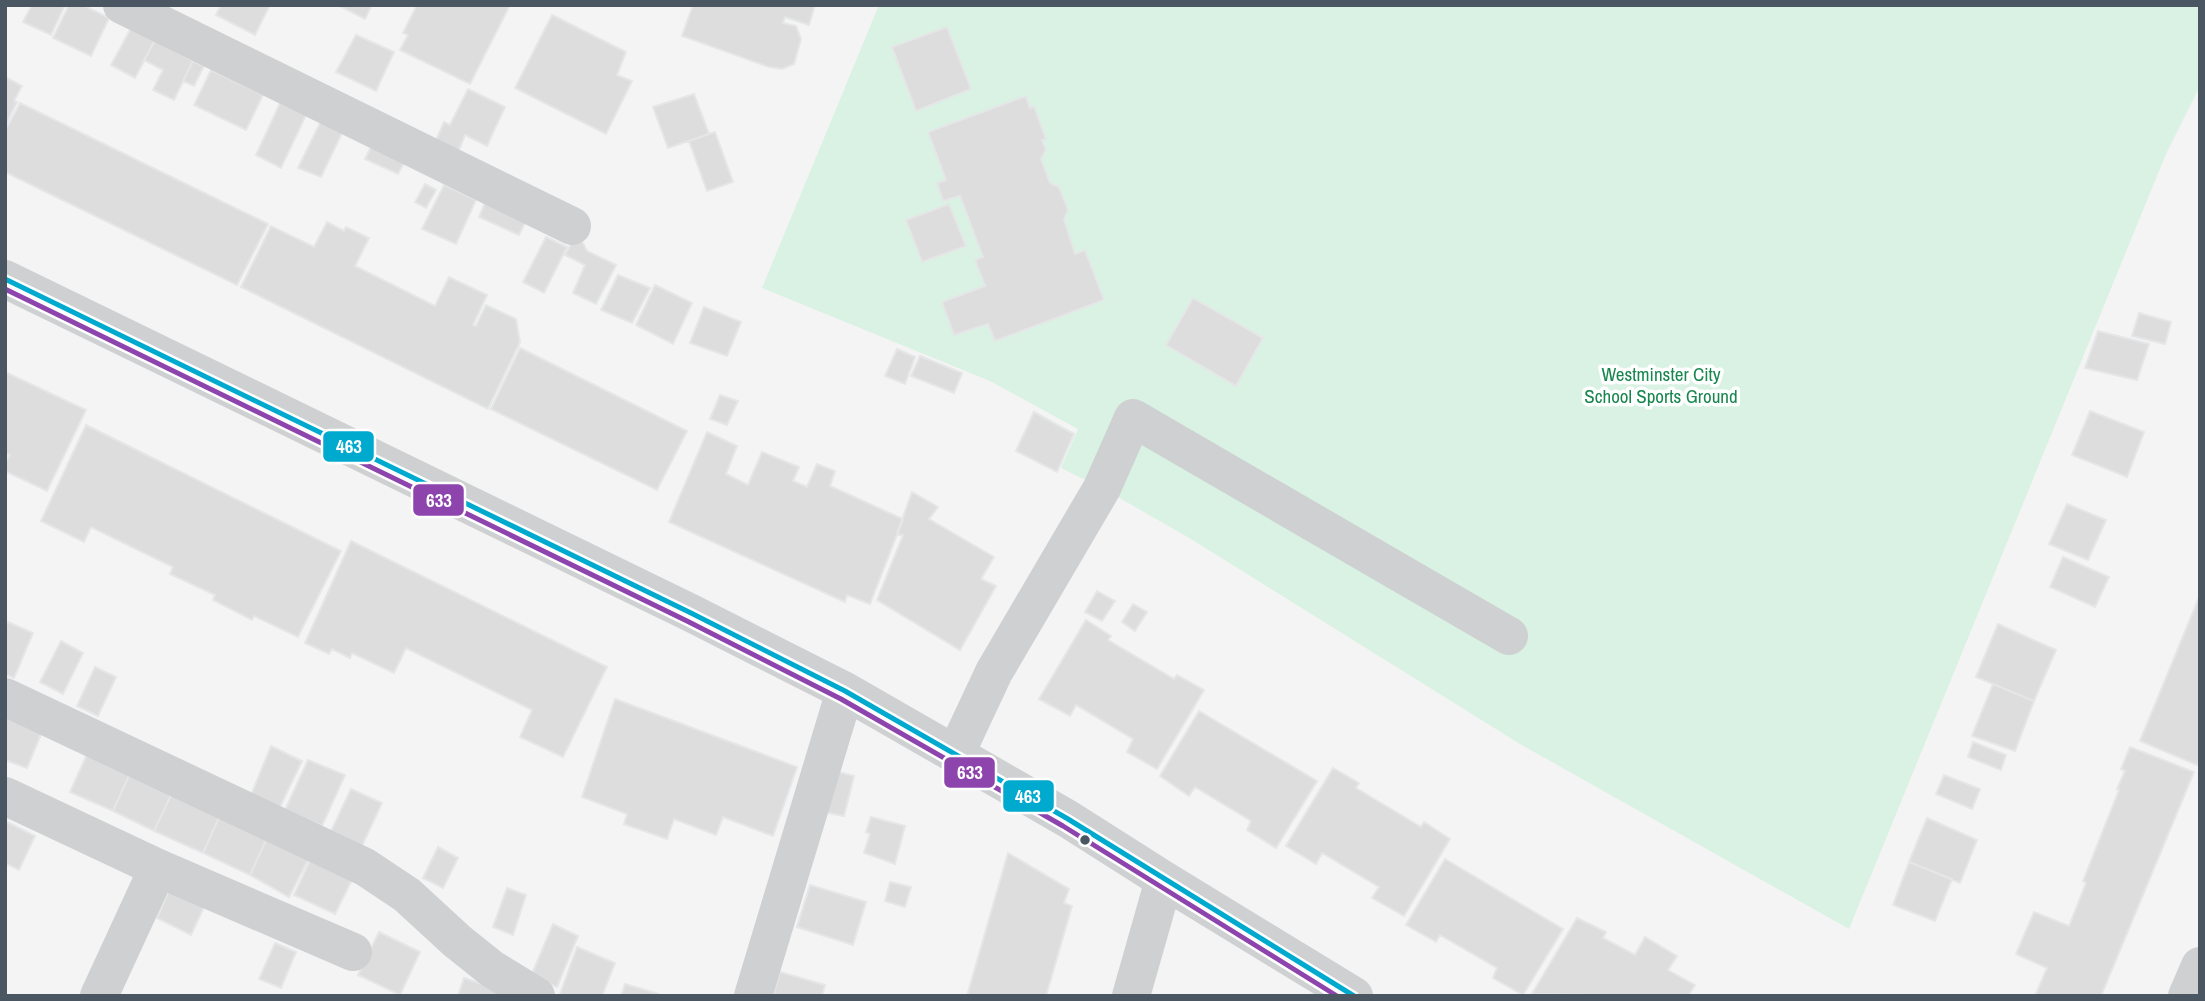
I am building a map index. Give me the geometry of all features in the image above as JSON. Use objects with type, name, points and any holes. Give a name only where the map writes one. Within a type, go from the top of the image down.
[{"type":"street","points":[[122,5],[572,226]]},
{"type":"street","points":[[5,279],[691,613],[845,691],[1068,819],[1354,996]]},
{"type":"street","points":[[957,753],[994,672],[1102,488],[1133,418],[1509,636]]},
{"type":"street","points":[[753,996],[845,691]]},
{"type":"street","points":[[5,697],[365,867],[407,895],[492,969],[536,996]]},
{"type":"street","points":[[5,796],[158,868],[353,952]]},
{"type":"street","points":[[99,996],[158,868]]},
{"type":"street","points":[[1131,996],[1164,880]]},
{"type":"street","points":[[2188,996],[2200,966]]},
{"type":"green space","name":"Westminster City School Sports Ground","points":[[879,5],[2200,5],[2200,86],[2166,154],[1849,929],[1520,744],[1191,539],[1061,468],[1078,429],[990,381],[762,288]]},
{"type":"building","points":[[32,5],[65,5],[51,35],[23,22]]},
{"type":"building","points":[[69,5],[83,5],[109,18],[91,56],[53,38]]},
{"type":"building","points":[[221,5],[270,5],[255,35],[216,15]]},
{"type":"building","points":[[338,5],[372,5],[365,19]]},
{"type":"building","points":[[417,5],[510,5],[470,84],[400,50],[408,35],[403,33]]},
{"type":"building","points":[[693,5],[815,5],[809,25],[785,17],[783,23],[796,26],[801,39],[794,64],[782,69],[769,67],[682,36]]},
{"type":"building","points":[[552,15],[626,52],[617,75],[632,81],[606,134],[515,88]]},
{"type":"building","points":[[947,27],[971,89],[916,111],[892,47]]},
{"type":"building","points":[[131,28],[155,40],[135,78],[111,65]]},
{"type":"building","points":[[356,35],[394,52],[376,91],[336,72]]},
{"type":"building","points":[[155,40],[193,61],[174,100],[153,90],[163,70],[144,60]]},
{"type":"building","points":[[193,61],[204,66],[194,86],[183,81]]},
{"type":"building","points":[[211,70],[263,95],[246,130],[194,105]]},
{"type":"building","points":[[5,77],[22,86],[5,126]]},
{"type":"building","points":[[468,89],[505,107],[487,146],[465,135],[458,152],[436,140],[444,122],[450,125]]},
{"type":"building","points":[[694,94],[709,134],[668,148],[653,107]]},
{"type":"building","points":[[1026,96],[1030,108],[1034,106],[1046,139],[1042,140],[1046,150],[1041,159],[1050,183],[1059,187],[1068,210],[1064,219],[1075,254],[1085,250],[1104,300],[995,341],[988,324],[954,335],[942,302],[985,286],[975,260],[983,257],[960,196],[943,201],[937,183],[946,180],[928,132]]},
{"type":"building","points":[[20,103],[268,224],[237,285],[5,172],[5,131]]},
{"type":"building","points":[[280,103],[306,115],[281,168],[256,155]]},
{"type":"building","points":[[321,121],[343,131],[321,177],[298,168]]},
{"type":"building","points":[[715,132],[733,182],[707,191],[689,141]]},
{"type":"building","points":[[375,138],[409,154],[398,174],[365,159]]},
{"type":"building","points":[[425,184],[436,190],[426,208],[415,202]]},
{"type":"building","points":[[444,185],[476,200],[456,244],[422,229]]},
{"type":"building","points":[[487,198],[528,217],[519,235],[479,217]]},
{"type":"building","points":[[949,204],[966,246],[922,262],[906,220]]},
{"type":"building","points":[[327,222],[344,231],[346,227],[369,238],[355,266],[435,306],[449,277],[487,295],[473,325],[476,326],[486,305],[516,319],[520,342],[488,409],[241,287],[271,226],[314,247]]},
{"type":"building","points":[[546,237],[567,247],[544,293],[523,282]]},
{"type":"building","points":[[574,238],[583,243],[587,251],[616,265],[596,304],[573,293],[585,265],[565,255]]},
{"type":"building","points":[[618,275],[650,288],[632,323],[601,310]]},
{"type":"building","points":[[655,285],[692,303],[673,344],[636,325]]},
{"type":"building","points":[[1193,298],[1263,338],[1236,386],[1166,345]]},
{"type":"building","points":[[704,307],[741,322],[727,356],[690,343]]},
{"type":"building","points":[[2139,313],[2171,322],[2165,344],[2132,336]]},
{"type":"building","points":[[2098,331],[2149,344],[2137,380],[2085,368]]},
{"type":"building","points":[[520,348],[687,431],[657,490],[491,409]]},
{"type":"building","points":[[897,349],[915,357],[905,384],[885,376]]},
{"type":"building","points":[[920,356],[962,373],[954,393],[911,376]]},
{"type":"building","points":[[5,372],[86,410],[47,491],[5,471],[10,455],[5,453]]},
{"type":"building","points":[[720,395],[738,401],[727,425],[710,419]]},
{"type":"building","points":[[2090,411],[2144,432],[2127,477],[2072,455]]},
{"type":"building","points":[[1034,412],[1074,434],[1057,472],[1016,451]]},
{"type":"building","points":[[86,425],[341,551],[298,637],[254,616],[252,620],[213,600],[215,595],[170,574],[173,567],[91,527],[84,542],[41,521]]},
{"type":"building","points":[[707,432],[737,446],[726,474],[748,485],[762,452],[799,467],[793,481],[807,487],[817,464],[835,471],[830,486],[903,519],[870,604],[847,595],[845,602],[669,522]]},
{"type":"building","points":[[912,492],[938,507],[929,519],[994,557],[981,579],[996,586],[960,650],[877,600],[903,535],[897,534]]},
{"type":"building","points":[[2067,504],[2106,520],[2088,560],[2049,544]]},
{"type":"building","points":[[351,541],[607,667],[563,757],[520,737],[532,710],[406,648],[394,673],[352,653],[350,658],[332,649],[329,654],[305,643]]},
{"type":"building","points":[[2063,557],[2109,577],[2095,607],[2050,587]]},
{"type":"building","points":[[1097,591],[1115,601],[1102,621],[1085,612]]},
{"type":"building","points":[[2200,595],[2200,759],[2197,765],[2140,741]]},
{"type":"building","points":[[1133,604],[1147,612],[1135,631],[1122,622]]},
{"type":"building","points":[[1086,620],[1111,636],[1108,640],[1174,679],[1177,675],[1204,690],[1157,769],[1127,752],[1133,739],[1076,705],[1070,716],[1039,699]]},
{"type":"building","points":[[8,622],[33,633],[14,678],[5,674],[5,628]]},
{"type":"building","points":[[1998,624],[2056,650],[2034,701],[1976,677]]},
{"type":"building","points":[[61,641],[83,653],[63,694],[40,682]]},
{"type":"building","points":[[95,667],[116,677],[98,716],[77,706]]},
{"type":"building","points":[[1993,684],[2034,701],[2015,751],[1972,736]]},
{"type":"building","points":[[615,699],[797,767],[773,836],[723,817],[716,835],[674,819],[667,839],[624,824],[627,814],[582,797]]},
{"type":"building","points":[[1199,711],[1317,781],[1276,848],[1247,830],[1251,821],[1195,787],[1189,796],[1160,776]]},
{"type":"building","points":[[5,715],[42,732],[27,768],[5,760]]},
{"type":"building","points":[[1973,742],[2006,755],[2001,770],[1968,757]]},
{"type":"building","points":[[271,746],[302,761],[279,809],[251,795]]},
{"type":"building","points":[[2130,747],[2194,772],[2101,996],[2035,996],[2047,968],[2016,954],[2034,912],[2069,926],[2086,883],[2083,881],[2119,790],[2117,789],[2125,771],[2121,769]]},
{"type":"building","points":[[88,752],[131,771],[113,811],[70,792]]},
{"type":"building","points":[[308,760],[345,775],[322,826],[285,810]]},
{"type":"building","points":[[1333,768],[1359,783],[1356,788],[1421,827],[1424,822],[1450,839],[1404,916],[1372,898],[1379,887],[1322,853],[1316,864],[1286,846]]},
{"type":"building","points":[[131,771],[173,791],[154,831],[113,811]]},
{"type":"building","points":[[834,771],[854,776],[844,816],[823,812]]},
{"type":"building","points":[[1944,775],[1980,789],[1972,809],[1936,794]]},
{"type":"building","points":[[351,789],[382,803],[362,846],[331,831]]},
{"type":"building","points":[[173,791],[221,813],[203,853],[154,831]]},
{"type":"building","points":[[221,813],[268,836],[250,875],[203,853]]},
{"type":"building","points":[[871,817],[905,826],[895,864],[864,853],[870,834],[866,832]]},
{"type":"building","points":[[1927,818],[1977,840],[1960,883],[1909,862]]},
{"type":"building","points":[[5,821],[35,836],[19,870],[5,863]]},
{"type":"building","points":[[268,836],[309,858],[289,897],[250,875]]},
{"type":"building","points":[[438,847],[458,858],[443,888],[423,878]]},
{"type":"building","points":[[1008,853],[1069,889],[1064,903],[1072,906],[1046,996],[967,996]]},
{"type":"building","points":[[311,858],[354,876],[335,914],[294,895]]},
{"type":"building","points":[[1445,859],[1563,929],[1523,995],[1493,978],[1497,968],[1440,935],[1436,942],[1406,925]]},
{"type":"building","points":[[1909,862],[1952,879],[1935,921],[1893,905]]},
{"type":"building","points":[[890,882],[911,887],[905,907],[885,901]]},
{"type":"building","points":[[810,885],[866,902],[853,945],[797,927]]},
{"type":"building","points":[[170,888],[205,905],[191,935],[157,918]]},
{"type":"building","points":[[507,888],[526,895],[513,935],[493,927]]},
{"type":"building","points":[[1577,918],[1606,932],[1603,938],[1635,955],[1645,937],[1677,956],[1668,970],[1695,985],[1688,996],[1532,994]]},
{"type":"building","points":[[553,924],[578,936],[557,987],[531,976]]},
{"type":"building","points":[[379,932],[420,952],[400,995],[358,975]]},
{"type":"building","points":[[275,943],[296,952],[281,988],[259,979]]},
{"type":"building","points":[[577,947],[615,963],[602,996],[560,994]]},
{"type":"building","points":[[780,972],[825,985],[822,996],[773,996]]},
{"type":"building","points":[[464,978],[497,989],[510,996],[458,996]]},
{"type":"building","points":[[625,984],[659,994],[659,996],[621,996]]},
{"type":"transit line","name":"463","points":[[5,279],[691,613],[845,691],[1068,819],[1354,996]]},
{"type":"transit line","name":"633","points":[[5,289],[687,621],[841,699],[1063,826],[1337,996]]}]
